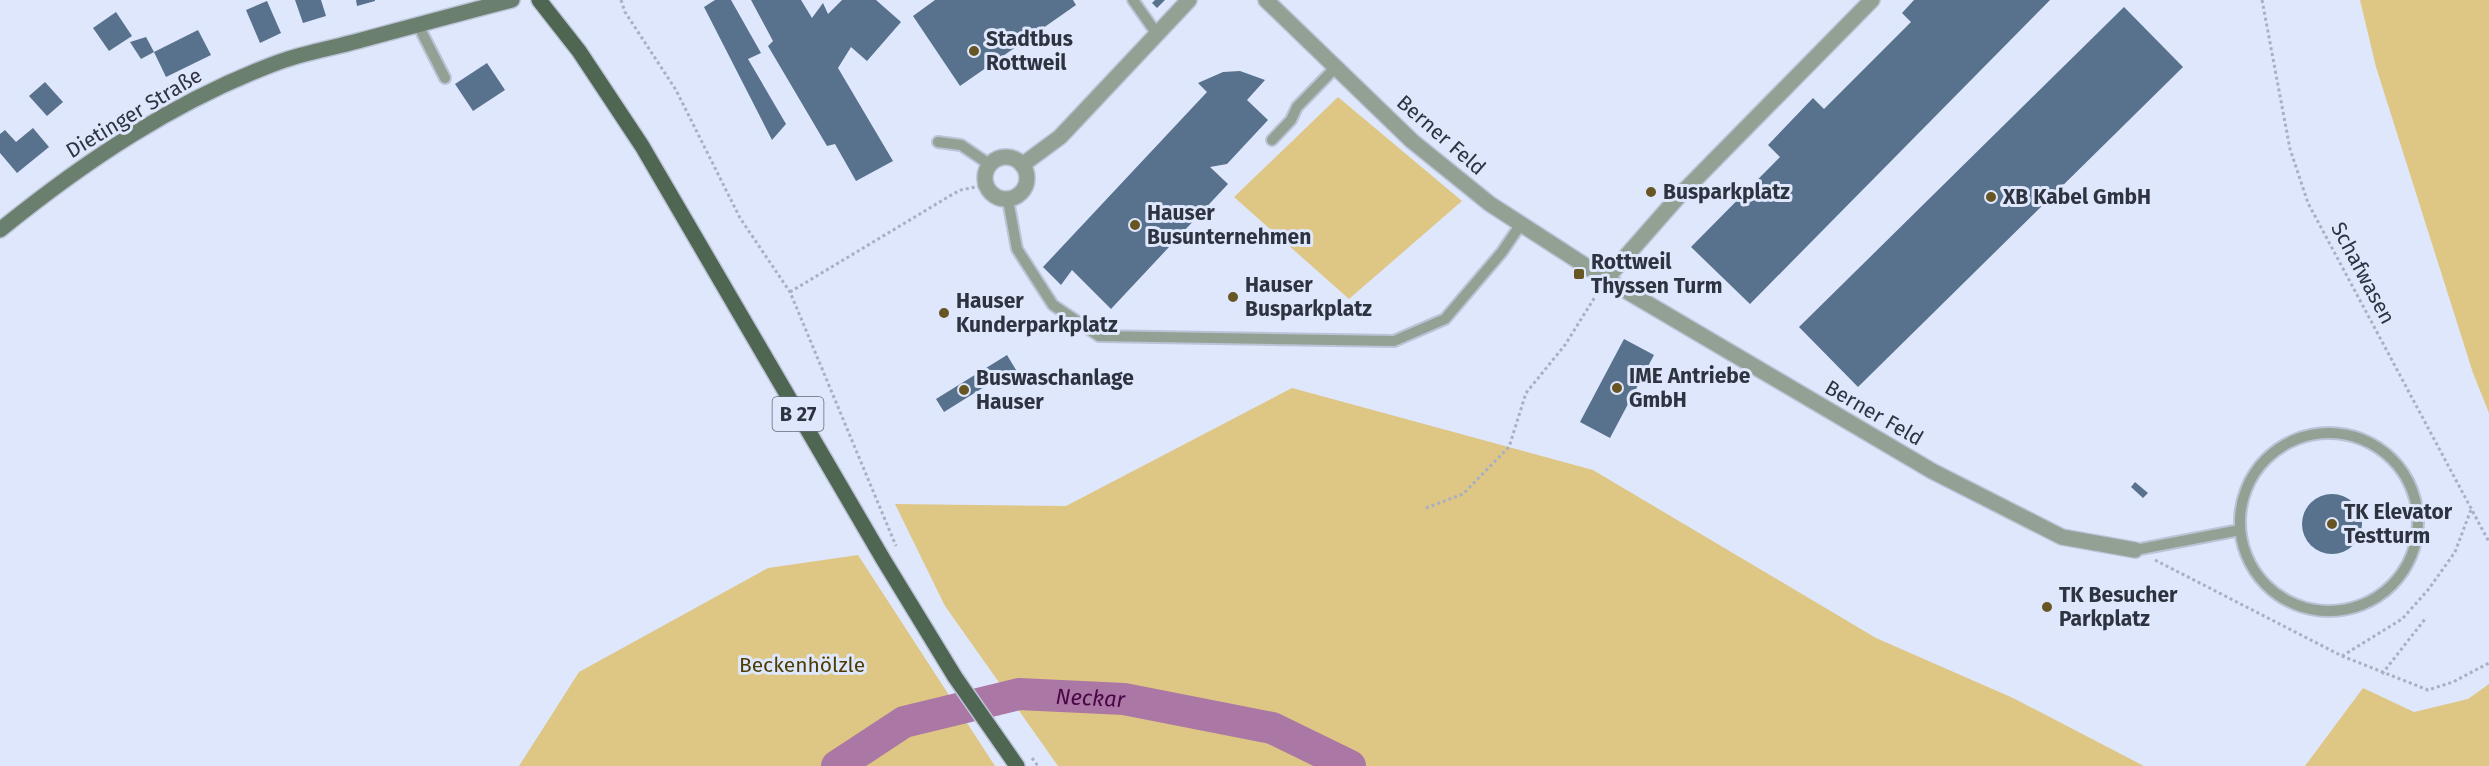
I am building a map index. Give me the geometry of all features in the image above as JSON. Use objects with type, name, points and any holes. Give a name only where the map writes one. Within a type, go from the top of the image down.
[{"type":"main road","name":"B 27","points":[[539,0],[579,51],[642,146],[883,559],[955,677],[1017,766]]},
{"type":"street","name":"Dietinger Straße","points":[[0,230],[95,158],[158,118],[222,85],[281,61],[512,0]]},
{"type":"street","points":[[1022,165],[1060,137],[1189,0]]},
{"type":"street","name":"Berner Feld","points":[[1266,0],[1412,141],[1490,204],[1606,279],[1932,471],[2061,537],[2134,550]]},
{"type":"street","points":[[1606,279],[1687,188],[1872,0]]},
{"type":"street","points":[[1006,157],[1018,160],[1022,165],[1027,177],[1024,189],[1015,198],[1008,200],[994,196],[985,185],[986,171],[994,160],[1006,157]]},
{"type":"lane","points":[[1133,0],[1157,34]]},
{"type":"lane","points":[[418,25],[445,78]]},
{"type":"lane","points":[[1272,140],[1291,120],[1297,107],[1335,68]]},
{"type":"lane","points":[[938,142],[961,145],[989,164]]},
{"type":"lane","points":[[1008,200],[1017,249],[1053,305],[1099,336],[1394,341],[1445,319],[1502,252],[1521,224]]},
{"type":"lane","points":[[2314,434],[2344,434],[2372,444],[2396,462],[2412,487],[2418,515],[2416,545],[2405,570],[2387,591],[2363,605],[2336,611],[2308,609],[2283,598],[2262,580],[2247,557],[2240,530],[2240,516],[2247,487],[2263,462],[2286,444],[2314,434]]},
{"type":"lane","points":[[2134,550],[2240,530]]},
{"type":"path","points":[[621,0],[625,12],[676,90],[740,218],[789,292],[897,549]]},
{"type":"path","name":"Schafwasen","points":[[2262,0],[2290,149],[2308,203],[2489,542]]},
{"type":"path","points":[[789,292],[953,194],[985,185]]},
{"type":"path","points":[[1426,508],[1463,494],[1509,447],[1526,393],[1565,345],[1606,279]]},
{"type":"path","points":[[2342,656],[2402,619],[2428,590],[2455,552],[2472,507]]},
{"type":"path","points":[[2134,550],[2342,656],[2382,674],[2428,690],[2453,682],[2489,663]]},
{"type":"path","points":[[2382,674],[2426,620]]},
{"type":"path","points":[[1026,750],[1038,766]]},
{"type":"green space","points":[[2360,0],[2489,0],[2489,413],[2473,373],[2376,67]]},
{"type":"green space","points":[[1338,97],[1462,201],[1349,299],[1234,197]]},
{"type":"green space","points":[[1292,388],[1593,470],[1876,638],[2013,698],[2144,766],[1058,766],[945,606],[895,504],[1066,506]]},
{"type":"green space","name":"Beckenhölzle","points":[[858,555],[995,766],[519,766],[579,672],[768,568]]},
{"type":"green space","points":[[2489,684],[2489,766],[2305,766],[2363,688],[2414,712],[2468,699]]},
{"type":"building","points":[[295,0],[321,0],[326,16],[303,23]]},
{"type":"building","points":[[356,0],[375,0],[375,1],[357,6]]},
{"type":"building","points":[[715,0],[731,0],[761,53],[748,59],[786,124],[772,140],[704,7]]},
{"type":"building","points":[[751,0],[801,0],[812,18],[823,3],[828,14],[842,0],[876,0],[901,22],[867,61],[851,47],[838,68],[893,161],[856,181],[835,144],[827,146],[768,46],[773,41]]},
{"type":"building","name":"Stadtbus Rottweil","points":[[935,0],[1073,0],[1076,5],[960,86],[913,16]]},
{"type":"building","points":[[1155,0],[1165,0],[1157,8],[1152,3]]},
{"type":"building","points":[[1914,0],[2050,0],[1750,304],[1691,247],[1780,157],[1768,145],[1813,98],[1824,109],[1911,22],[1902,13]]},
{"type":"building","points":[[267,1],[281,33],[260,43],[246,10]]},
{"type":"building","name":"XB Kabel GmbH","points":[[2124,7],[2183,67],[1858,387],[1799,327]]},
{"type":"building","points":[[116,12],[132,36],[109,51],[93,28]]},
{"type":"building","points":[[198,30],[211,55],[166,77],[154,52]]},
{"type":"building","points":[[146,37],[154,52],[141,59],[130,42]]},
{"type":"building","points":[[487,63],[505,90],[473,111],[455,84]]},
{"type":"building","name":"Hauser Busunternehmen","points":[[1240,71],[1265,80],[1247,100],[1268,120],[1227,164],[1210,167],[1228,184],[1111,309],[1072,270],[1061,285],[1043,267],[1207,92],[1198,83],[1223,72]]},
{"type":"building","points":[[45,82],[63,102],[47,116],[29,96]]},
{"type":"building","points":[[33,128],[49,147],[17,173],[0,153],[0,134],[5,130],[16,142]]},
{"type":"building","name":"IME Antriebe GmbH","points":[[1624,339],[1654,355],[1610,438],[1580,422]]},
{"type":"building","name":"Buswaschanlage Hauser","points":[[1007,355],[1019,375],[1010,381],[1005,374],[944,412],[936,399]]},
{"type":"building","points":[[2135,482],[2148,493],[2143,498],[2131,487]]},
{"type":"building","name":"TK Elevator Testturm","points":[[2332,494],[2349,499],[2357,507],[2362,524],[2357,541],[2349,549],[2332,554],[2315,549],[2307,541],[2302,524],[2307,507],[2315,499]]},
{"type":"waterway","name":"Neckar","points":[[837,766],[904,722],[1019,694],[1124,699],[1272,728],[1350,766]]},
{"type":"place","name":"Stadtbus Rottweil","points":[[974,51]]},
{"type":"place","name":"Busparkplatz","points":[[1651,192]]},
{"type":"place","name":"XB Kabel GmbH","points":[[1991,197]]},
{"type":"place","name":"Hauser Busunternehmen","points":[[1135,225]]},
{"type":"place","name":"Rottweil Thyssen Turm","points":[[1579,274]]},
{"type":"place","name":"Hauser Busparkplatz","points":[[1233,297]]},
{"type":"place","name":"Hauser Kunderparkplatz","points":[[944,313]]},
{"type":"place","name":"IME Antriebe GmbH","points":[[1617,388]]},
{"type":"place","name":"Buswaschanlage Hauser","points":[[964,390]]},
{"type":"place","name":"TK Elevator Testturm","points":[[2332,524]]},
{"type":"place","name":"TK Besucher Parkplatz","points":[[2047,607]]}]
